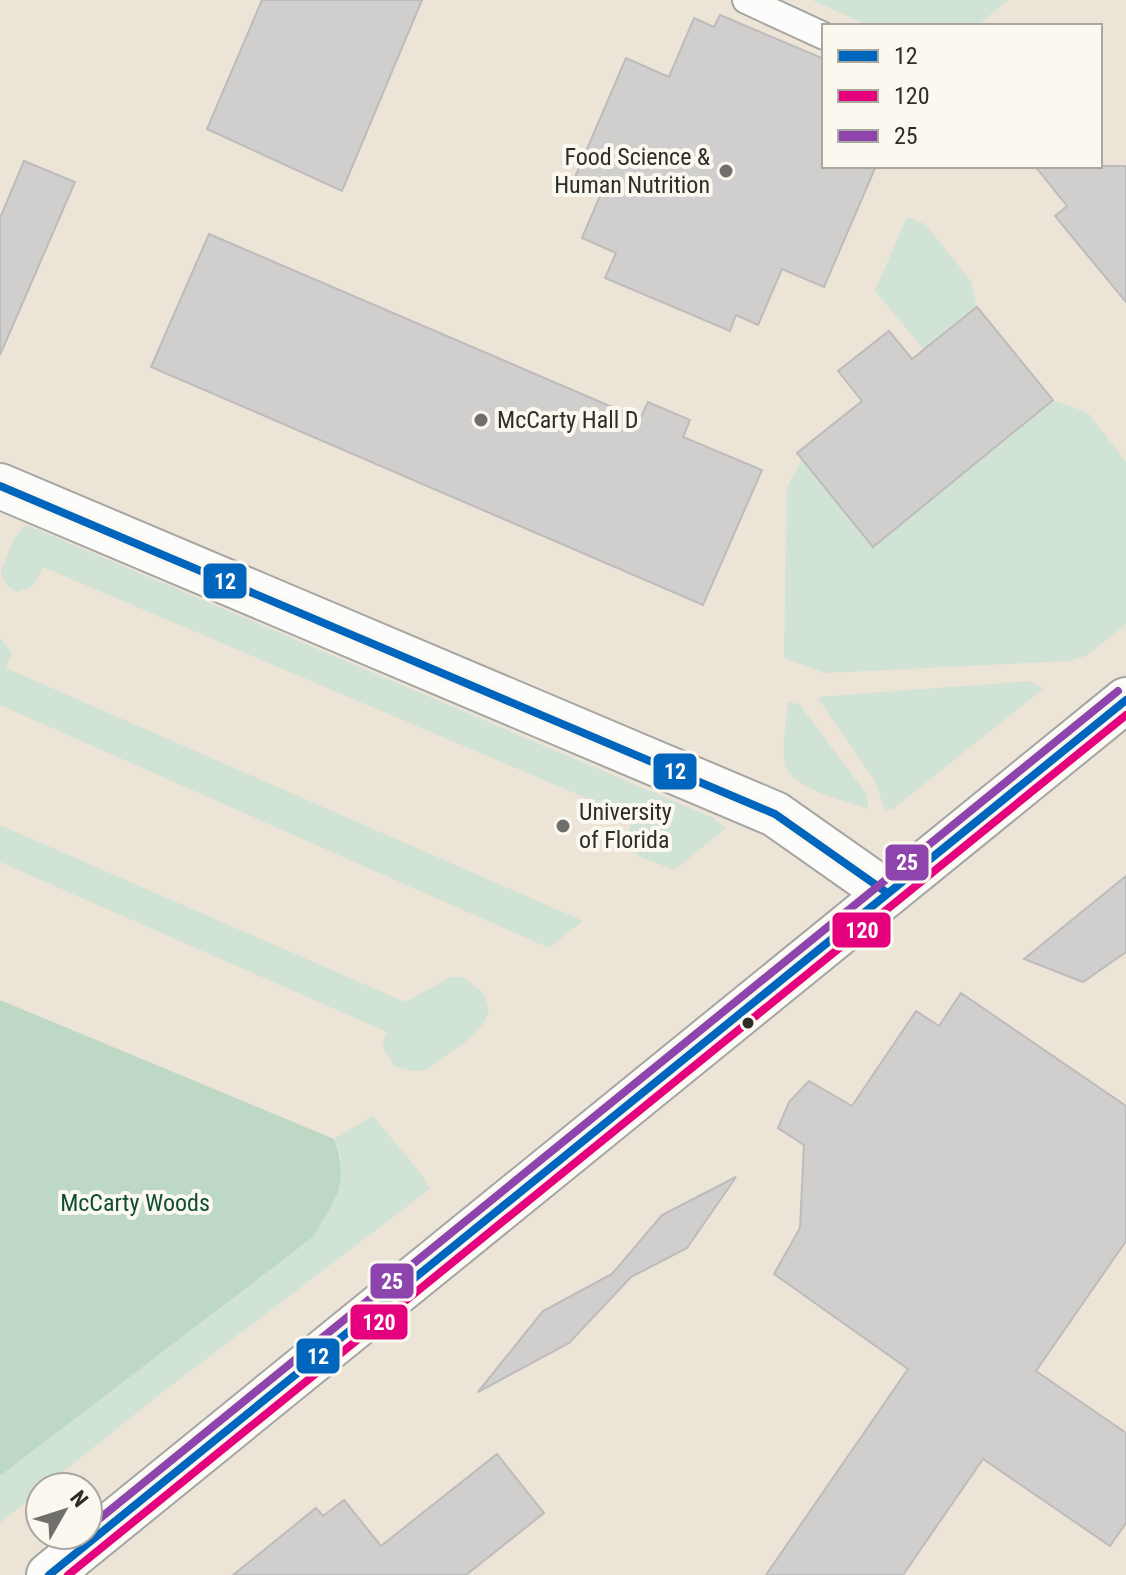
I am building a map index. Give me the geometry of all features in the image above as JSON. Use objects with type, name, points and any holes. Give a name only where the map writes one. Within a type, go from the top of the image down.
[{"type":"street","points":[[0,486],[775,814],[886,892]]},
{"type":"street","points":[[49,1575],[1126,700]]},
{"type":"lane","points":[[746,0],[822,35]]},
{"type":"shaded area","name":"University of Florida","points":[[0,0],[1126,0],[1126,1575],[0,1575]]},
{"type":"green space","points":[[812,0],[1008,0],[979,24],[865,24]]},
{"type":"green space","points":[[907,217],[925,224],[971,281],[977,307],[924,350],[875,291]]},
{"type":"green space","points":[[1053,400],[1088,413],[1126,462],[1126,624],[1086,656],[1069,661],[825,673],[784,658],[787,488],[802,459],[873,546]]},
{"type":"green space","points":[[27,525],[713,818],[726,828],[674,870],[638,856],[626,838],[633,818],[43,567],[33,586],[17,592],[6,583],[1,570],[14,539]]},
{"type":"green space","points":[[0,638],[12,653],[6,668],[583,921],[549,948],[0,705]]},
{"type":"green space","points":[[1030,681],[1043,689],[893,809],[885,810],[875,781],[817,697]]},
{"type":"green space","points":[[788,702],[799,704],[865,792],[869,809],[822,794],[791,774],[786,766],[784,751]]},
{"type":"green space","points":[[0,825],[405,1002],[451,977],[464,977],[484,994],[489,1012],[468,1040],[426,1070],[413,1071],[394,1066],[382,1046],[387,1032],[0,862]]},
{"type":"green space","name":"McCarty Woods","points":[[0,1000],[334,1139],[341,1168],[334,1201],[313,1237],[0,1476]]},
{"type":"green space","points":[[373,1116],[430,1189],[64,1471],[24,1471],[24,1504],[0,1523],[0,1476],[313,1237],[341,1159],[334,1139]]},
{"type":"building","points":[[262,0],[422,0],[342,191],[207,129]]},
{"type":"building","name":"Food Science & Human Nutrition","points":[[720,15],[822,58],[822,168],[875,168],[824,287],[782,269],[758,325],[736,315],[730,331],[605,278],[616,253],[582,238],[603,189],[575,177],[626,58],[669,77],[694,18],[714,27]]},
{"type":"building","points":[[24,161],[75,182],[0,355],[0,218]]},
{"type":"building","points":[[1126,166],[1126,302],[1055,216],[1067,206],[1037,168]]},
{"type":"building","name":"McCarty Hall D","points":[[209,234],[640,419],[648,402],[690,420],[683,437],[762,470],[703,605],[151,367]]},
{"type":"building","points":[[977,307],[1053,400],[873,547],[797,453],[862,401],[838,371],[889,331],[912,359]]},
{"type":"building","points":[[1126,876],[1126,952],[1083,982],[1024,959]]},
{"type":"building","points":[[961,993],[1126,1106],[1126,1241],[1036,1371],[1126,1433],[1126,1523],[1110,1546],[983,1459],[903,1575],[766,1575],[908,1369],[774,1274],[800,1228],[804,1145],[778,1128],[789,1102],[809,1081],[852,1106],[916,1011],[939,1026]]},
{"type":"building","points":[[736,1177],[687,1248],[631,1277],[569,1343],[478,1392],[543,1311],[612,1274],[662,1215]]},
{"type":"building","points":[[497,1454],[544,1513],[466,1575],[233,1575],[316,1508],[323,1516],[344,1500],[381,1546]]},
{"type":"transit line","name":"12","points":[[0,486],[775,814],[886,892]]},
{"type":"transit line","name":"25","points":[[104,1515],[1118,691]]},
{"type":"transit line","name":"12","points":[[49,1575],[1126,700]]},
{"type":"transit line","name":"120","points":[[68,1575],[1126,715]]},
{"type":"place","name":"Food Science & Human Nutrition","points":[[726,171]]},
{"type":"place","name":"McCarty Hall D","points":[[481,420]]},
{"type":"place","name":"University of Florida","points":[[563,826]]}]
